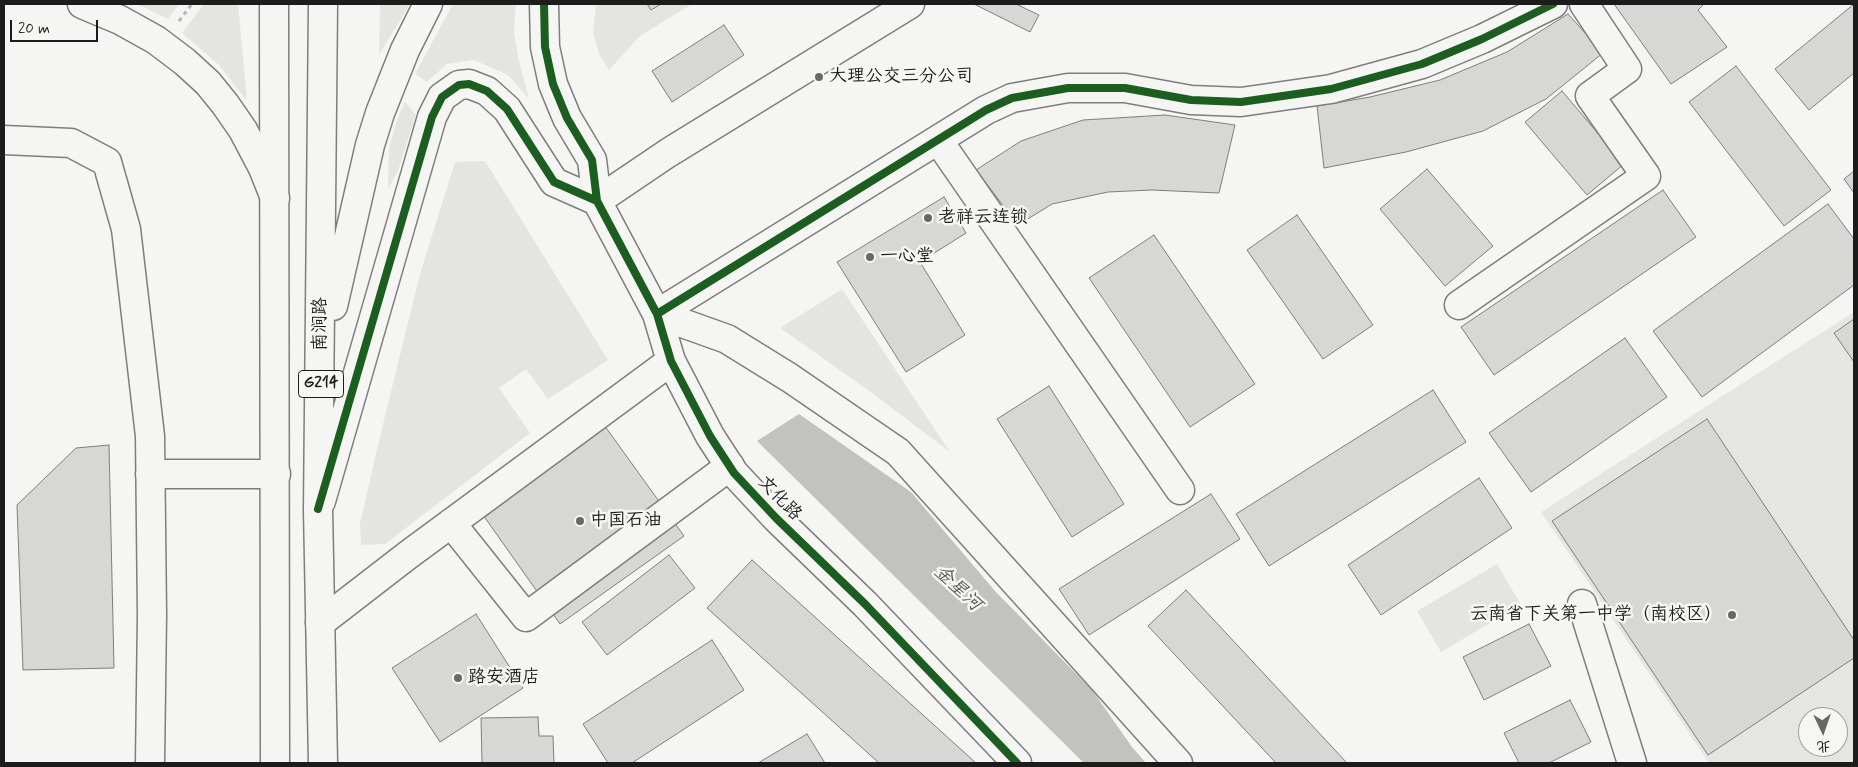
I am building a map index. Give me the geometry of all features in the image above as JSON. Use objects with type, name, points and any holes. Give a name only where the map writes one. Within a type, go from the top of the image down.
[{"type":"main road","points":[[82,4],[120,20],[156,40],[185,62],[208,83],[226,104],[243,130],[263,168],[276,199]]},
{"type":"main road","name":"G214","points":[[274,4],[276,199],[275,763]]},
{"type":"main road","name":"南涧路","points":[[323,4],[318,509],[323,763]]},
{"type":"main road","points":[[321,354],[377,121],[405,50],[428,4]]},
{"type":"main road","points":[[544,4],[545,47],[553,84],[567,118],[592,160],[597,202]]},
{"type":"main road","points":[[597,202],[668,153],[910,4]]},
{"type":"main road","points":[[657,314],[986,110],[1012,98],[1068,88],[1126,88],[1191,100],[1241,102],[1331,89],[1422,64],[1482,40],[1553,4]]},
{"type":"main road","points":[[1459,304],[1646,176],[1590,96],[1627,70],[1584,4]]},
{"type":"main road","points":[[318,509],[356,387],[432,117],[442,97],[459,85],[469,84],[488,91],[507,109],[554,182],[597,202]]},
{"type":"main road","points":[[4,140],[71,143],[107,162],[126,228],[150,436],[152,615],[150,763]]},
{"type":"main road","points":[[938,140],[1180,490]]},
{"type":"main road","name":"文化路","points":[[597,202],[657,314],[672,361],[710,436],[730,466],[776,518],[865,604],[1017,763]]},
{"type":"main road","points":[[657,314],[727,339],[798,383],[898,452],[1178,763]]},
{"type":"main road","points":[[320,623],[451,523],[672,361]]},
{"type":"main road","points":[[451,523],[526,617],[730,466]]},
{"type":"main road","points":[[150,474],[276,474]]},
{"type":"main road","points":[[1582,604],[1632,763]]},
{"type":"shaded area","points":[[137,4],[179,4],[168,19]]},
{"type":"shaded area","points":[[204,4],[238,4],[247,101],[219,65],[182,33]]},
{"type":"shaded area","points":[[380,4],[410,4],[379,55]]},
{"type":"shaded area","points":[[453,4],[516,4],[514,31],[518,57],[529,99],[508,75],[474,60],[447,64],[427,82],[415,74]]},
{"type":"shaded area","points":[[596,4],[692,4],[640,36],[609,70],[599,54],[593,32]]},
{"type":"shaded area","points":[[405,102],[416,115],[398,171],[388,189],[389,148],[397,120]]},
{"type":"shaded area","points":[[485,161],[608,360],[548,399],[526,369],[499,388],[530,433],[385,544],[361,545],[360,523],[385,416],[420,274],[455,162]]},
{"type":"shaded area","points":[[842,289],[950,452],[868,390],[780,328]]},
{"type":"shaded area","name":"云南省下关第一中学（南校区）","points":[[1854,312],[1854,763],[1709,763],[1541,512]]},
{"type":"shaded area","points":[[1497,564],[1521,605],[1441,652],[1417,611]]},
{"type":"water","name":"金星河","points":[[799,414],[911,492],[995,591],[1092,690],[1132,747],[1146,763],[1084,763],[757,441]]},
{"type":"building","points":[[647,4],[661,4],[651,10]]},
{"type":"building","points":[[974,4],[1016,4],[1039,15],[1030,32]]},
{"type":"building","points":[[1614,4],[1704,4],[1698,10],[1727,47],[1671,84]]},
{"type":"building","points":[[1854,4],[1854,73],[1809,110],[1775,69]]},
{"type":"building","points":[[1568,14],[1603,53],[1546,99],[1483,131],[1406,152],[1324,168],[1317,106],[1370,97],[1440,80],[1507,52]]},
{"type":"building","points":[[724,25],[744,55],[672,102],[652,71]]},
{"type":"building","points":[[1736,66],[1831,190],[1784,226],[1689,102]]},
{"type":"building","points":[[1562,91],[1624,164],[1587,195],[1525,122]]},
{"type":"building","points":[[1165,115],[1235,125],[1219,193],[1152,190],[1108,192],[1052,204],[1018,225],[976,170],[1021,141],[1083,120]]},
{"type":"building","points":[[1427,169],[1493,246],[1445,286],[1380,209]]},
{"type":"building","points":[[1854,171],[1854,193],[1844,179]]},
{"type":"building","points":[[1663,190],[1696,237],[1494,375],[1461,327]]},
{"type":"building","points":[[944,197],[966,233],[920,262],[965,335],[906,372],[837,262]]},
{"type":"building","points":[[1828,204],[1854,239],[1854,285],[1702,397],[1653,331]]},
{"type":"building","points":[[1297,215],[1373,325],[1323,359],[1247,250]]},
{"type":"building","points":[[1154,235],[1255,384],[1190,427],[1089,278]]},
{"type":"building","points":[[1854,319],[1854,362],[1834,333]]},
{"type":"building","points":[[1625,338],[1667,397],[1531,492],[1489,433]]},
{"type":"building","points":[[1049,386],[1124,504],[1072,537],[997,419]]},
{"type":"building","points":[[1433,390],[1466,442],[1269,566],[1236,514]]},
{"type":"building","name":"中国石油","points":[[599,418],[684,536],[560,624],[476,505]]},
{"type":"building","points":[[1707,419],[1854,640],[1854,658],[1708,755],[1552,521]]},
{"type":"building","points":[[109,445],[114,668],[23,670],[17,505],[76,448]]},
{"type":"building","points":[[1479,478],[1512,528],[1381,615],[1348,565]]},
{"type":"building","points":[[1211,494],[1240,539],[1089,635],[1059,589]]},
{"type":"building","points":[[669,555],[695,588],[607,655],[582,622]]},
{"type":"building","points":[[752,560],[976,763],[879,763],[707,608]]},
{"type":"building","points":[[1186,590],[1347,763],[1276,763],[1148,626]]},
{"type":"building","name":"路安酒店","points":[[476,614],[523,688],[440,742],[392,668]]},
{"type":"building","points":[[1529,624],[1551,666],[1484,700],[1463,657]]},
{"type":"building","points":[[712,640],[744,690],[632,763],[608,763],[583,724]]},
{"type":"building","points":[[1570,700],[1591,742],[1549,763],[1519,763],[1504,733]]},
{"type":"building","points":[[538,717],[539,736],[553,736],[554,763],[482,763],[481,718]]},
{"type":"building","points":[[807,734],[825,763],[758,763]]},
{"type":"cycle path","points":[[544,4],[545,47],[553,84],[567,118],[592,160],[597,201],[657,314],[671,361],[710,436],[734,473],[776,518],[865,604],[1017,763]]},
{"type":"cycle path","points":[[657,314],[986,110],[1012,98],[1068,88],[1125,88],[1191,100],[1241,102],[1331,89],[1422,64],[1482,39],[1553,4]]},
{"type":"cycle path","points":[[318,509],[432,117],[442,97],[459,85],[469,84],[487,91],[507,109],[554,182],[597,201]]},
{"type":"place","name":"大理公交三分公司","points":[[819,77]]},
{"type":"place","name":"老祥云连锁","points":[[928,218]]},
{"type":"place","name":"一心堂","points":[[870,257]]},
{"type":"place","name":"中国石油","points":[[580,521]]},
{"type":"place","name":"云南省下关第一中学（南校区）","points":[[1732,615]]},
{"type":"place","name":"路安酒店","points":[[458,678]]}]
